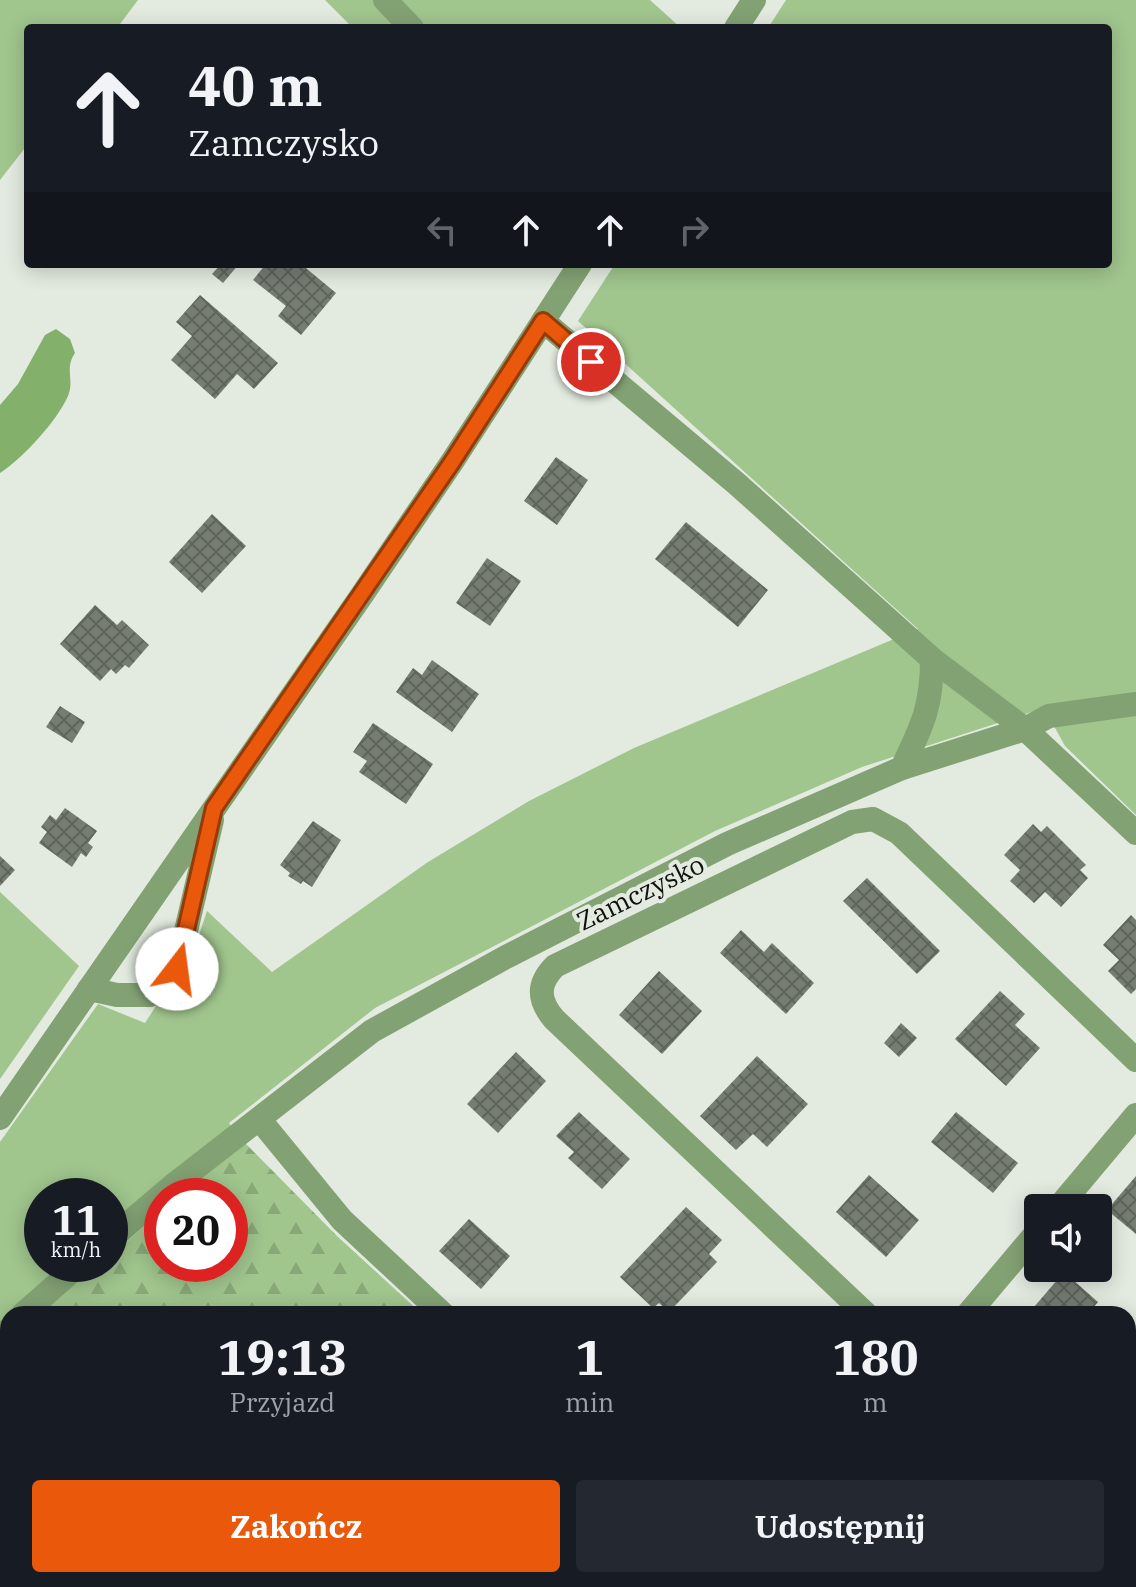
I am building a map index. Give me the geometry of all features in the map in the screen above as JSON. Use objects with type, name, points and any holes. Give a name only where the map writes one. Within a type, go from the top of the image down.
[{"type":"street","points":[[385,0],[408,24]]},
{"type":"street","points":[[739,24],[754,0]]},
{"type":"street","points":[[0,1118],[452,462],[577,268]]},
{"type":"street","points":[[543,321],[737,484],[932,659],[1025,729],[1136,833]]},
{"type":"street","points":[[902,768],[924,720],[932,690],[932,659]]},
{"type":"street","points":[[128,1224],[372,1031],[506,957],[727,844],[902,768],[1025,729],[1049,716],[1136,704]]},
{"type":"street","points":[[89,989],[117,995],[150,995],[161,990],[177,969],[214,808]]},
{"type":"street","name":"Zamczysko","points":[[858,1306],[554,1019],[544,1007],[540,994],[542,983],[555,966],[852,822],[873,819],[899,833],[1136,1060]]},
{"type":"street","points":[[1070,1194],[1136,1115]]},
{"type":"street","points":[[260,1120],[342,1220],[434,1306]]},
{"type":"street","points":[[975,1306],[1024,1248]]},
{"type":"street","points":[[32,1306],[59,1282]]},
{"type":"green space","points":[[0,0],[138,0],[120,24],[24,24],[24,149],[0,180]]},
{"type":"green space","points":[[325,0],[650,0],[677,24],[349,24]]},
{"type":"green space","points":[[786,0],[1136,0],[1136,815],[1065,746],[1044,708],[862,767],[715,831],[375,1008],[229,1123],[245,1143],[201,1178],[144,1178],[144,1226],[128,1241],[128,1178],[24,1178],[24,1282],[78,1282],[45,1306],[0,1306],[0,1142],[98,1004],[145,1023],[196,944],[207,911],[272,972],[428,862],[529,801],[634,748],[918,629],[578,321],[612,268],[1112,268],[1112,24],[771,24]]},
{"type":"green space","points":[[0,892],[79,966],[0,1079]]},
{"type":"green space","points":[[245,1143],[337,1236],[413,1306],[45,1306],[78,1282],[128,1282],[128,1241],[144,1226],[144,1282],[248,1282],[248,1178],[199,1178]]},
{"type":"shaded area","points":[[56,329],[70,339],[75,353],[70,364],[68,396],[38,438],[0,473],[0,405],[18,384],[45,335]]},
{"type":"building","points":[[217,268],[236,268],[223,283],[212,274]]},
{"type":"building","points":[[263,268],[306,268],[336,293],[301,335],[278,316],[286,306],[253,280]]},
{"type":"building","points":[[200,295],[278,363],[254,389],[237,374],[215,399],[171,360],[192,336],[176,322]]},
{"type":"building","points":[[556,457],[588,480],[557,525],[524,501]]},
{"type":"building","points":[[212,514],[246,546],[202,593],[169,562]]},
{"type":"building","points":[[686,522],[768,590],[738,627],[655,559]]},
{"type":"building","points":[[487,558],[521,581],[490,626],[456,603]]},
{"type":"building","points":[[95,605],[117,625],[122,620],[149,645],[129,668],[125,665],[116,674],[111,669],[100,681],[60,644]]},
{"type":"building","points":[[432,660],[479,694],[452,732],[396,692],[413,668],[422,675]]},
{"type":"building","points":[[60,706],[85,722],[72,743],[46,727]]},
{"type":"building","points":[[373,723],[433,764],[406,804],[359,772],[367,761],[353,752]]},
{"type":"building","points":[[65,808],[97,831],[88,843],[93,847],[86,857],[81,853],[72,867],[39,843],[47,832],[41,827],[50,815],[56,820]]},
{"type":"building","points":[[313,821],[341,840],[312,887],[288,876],[290,873],[280,865]]},
{"type":"building","points":[[1033,824],[1041,832],[1047,826],[1086,865],[1080,870],[1088,878],[1061,907],[1045,892],[1034,903],[1010,881],[1020,870],[1004,855]]},
{"type":"building","points":[[0,856],[15,870],[0,886]]},
{"type":"building","points":[[867,878],[940,951],[917,974],[843,901]]},
{"type":"building","points":[[1131,915],[1136,920],[1136,989],[1131,994],[1108,971],[1119,960],[1103,945]]},
{"type":"building","points":[[741,930],[764,952],[772,943],[814,983],[786,1014],[720,953]]},
{"type":"building","points":[[659,971],[702,1011],[662,1054],[619,1015]]},
{"type":"building","points":[[1000,991],[1025,1014],[1015,1025],[1040,1048],[1006,1086],[955,1039]]},
{"type":"building","points":[[901,1023],[917,1038],[899,1057],[884,1043]]},
{"type":"building","points":[[516,1052],[546,1081],[498,1133],[467,1104]]},
{"type":"building","points":[[757,1056],[808,1104],[767,1147],[753,1134],[736,1150],[700,1116]]},
{"type":"building","points":[[579,1112],[630,1159],[602,1189],[568,1158],[574,1152],[556,1136]]},
{"type":"building","points":[[956,1112],[1018,1163],[993,1193],[931,1142]]},
{"type":"building","points":[[869,1175],[919,1220],[886,1257],[836,1212]]},
{"type":"building","points":[[1136,1176],[1136,1234],[1112,1214],[1112,1204]]},
{"type":"building","points":[[686,1207],[722,1240],[709,1254],[717,1262],[675,1306],[659,1303],[651,1306],[620,1277]]},
{"type":"building","points":[[469,1219],[510,1256],[481,1289],[439,1251]]},
{"type":"building","points":[[1055,1282],[1075,1282],[1098,1302],[1095,1306],[1035,1306]]},
{"type":"route","points":[[177,969],[214,808],[452,462],[543,321],[591,362]]}]
